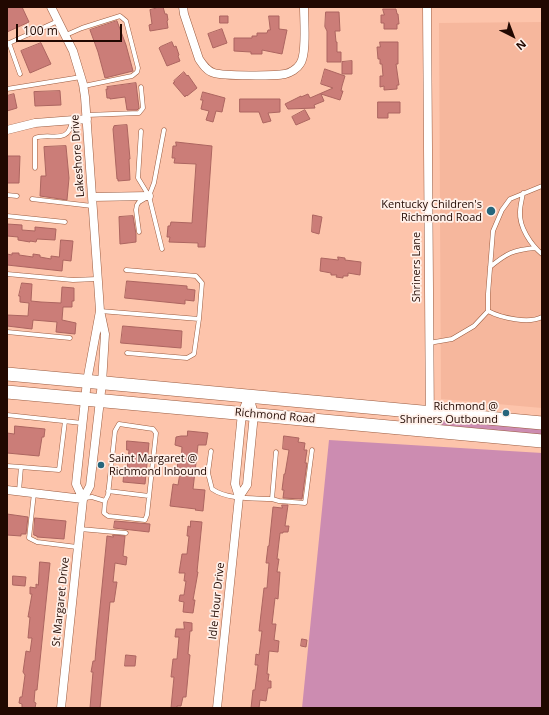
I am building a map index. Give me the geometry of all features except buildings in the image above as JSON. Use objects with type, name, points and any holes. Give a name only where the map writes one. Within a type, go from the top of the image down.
[{"type":"main road","name":"Richmond Road","points":[[7,374],[249,396],[412,420],[430,430],[542,441]]},
{"type":"main road","name":"Richmond Road","points":[[7,392],[248,414],[412,420],[430,413],[542,423]]},
{"type":"street","name":"Lakeshore Drive","points":[[51,7],[66,34],[73,51],[83,86],[87,117],[100,311],[105,334],[102,383],[99,400]]},
{"type":"street","points":[[183,7],[184,14],[202,64],[214,73],[224,75],[283,74],[298,67],[303,58],[304,51],[304,7]]},
{"type":"street","name":"Shriners Lane","points":[[427,7],[430,430]]},
{"type":"street","points":[[7,130],[36,123],[72,120],[87,117]]},
{"type":"street","points":[[92,197],[149,196]]},
{"type":"street","name":"Lakeshore Drive","points":[[85,399],[100,311]]},
{"type":"street","name":"Idle Hour Drive","points":[[239,497],[247,485],[249,396]]},
{"type":"street","name":"St Margaret Drive","points":[[83,499],[76,484],[85,399]]},
{"type":"street","name":"St Margaret Drive","points":[[60,708],[79,529],[83,499],[90,486],[99,400]]},
{"type":"street","name":"Idle Hour Drive","points":[[217,708],[239,497],[235,484],[248,414]]},
{"type":"street","points":[[7,490],[83,499]]},
{"type":"lane","points":[[66,34],[120,16],[126,21],[138,68],[137,72],[132,76],[83,86]]},
{"type":"lane","points":[[20,74],[8,43],[59,21]]},
{"type":"lane","points":[[7,89],[81,77]]},
{"type":"lane","points":[[87,117],[139,113],[143,108],[141,87]]},
{"type":"lane","points":[[35,168],[35,138],[39,136],[63,136],[69,132],[72,120]]},
{"type":"lane","points":[[139,232],[136,210],[137,205],[149,196],[154,183],[164,130]]},
{"type":"lane","points":[[141,131],[138,178],[149,196],[162,249]]},
{"type":"lane","points":[[429,343],[452,339],[474,326],[488,311],[493,231],[502,210],[510,199],[542,186]]},
{"type":"lane","points":[[523,193],[519,212],[524,230],[535,248],[542,254]]},
{"type":"lane","points":[[7,195],[17,196]]},
{"type":"lane","points":[[32,199],[93,206]]},
{"type":"lane","points":[[7,216],[65,222]]},
{"type":"lane","points":[[490,267],[503,256],[517,250],[535,248]]},
{"type":"lane","points":[[126,270],[196,276],[202,283],[194,354],[187,358],[127,353]]},
{"type":"lane","points":[[7,274],[73,280],[98,279]]},
{"type":"lane","points":[[100,311],[199,319]]},
{"type":"lane","points":[[488,311],[497,316],[522,320],[537,320],[542,317]]},
{"type":"lane","points":[[7,332],[70,338]]},
{"type":"lane","points":[[7,415],[83,423]]},
{"type":"lane","points":[[7,466],[59,470],[65,421]]},
{"type":"lane","points":[[119,424],[153,429],[156,433],[149,496],[148,515],[145,520],[108,516],[104,513],[115,431],[119,424]]},
{"type":"lane","points":[[211,451],[208,473],[212,489],[218,493],[239,497],[305,503],[312,450]]},
{"type":"lane","points":[[272,499],[276,452]]},
{"type":"lane","points":[[19,491],[21,467]]},
{"type":"lane","points":[[108,491],[149,496]]},
{"type":"lane","points":[[34,493],[29,538],[37,542],[77,547]]},
{"type":"lane","points":[[83,499],[92,496],[105,501]]},
{"type":"lane","points":[[79,529],[126,533]]},
{"type":"shaded area","name":"Kentucky Children's Richmond Road","points":[[542,22],[542,408],[441,399],[439,23]]},
{"type":"shaded area","points":[[442,419],[542,427],[542,436],[442,426],[440,424]]},
{"type":"shaded area","points":[[329,440],[542,453],[542,708],[302,708]]},
{"type":"place","name":"Kentucky Children's Richmond Road","points":[[491,211]]},
{"type":"place","name":"Richmond @ Shriners Outbound","points":[[506,413]]},
{"type":"place","name":"Saint Margaret @ Richmond Inbound","points":[[101,465]]}]
